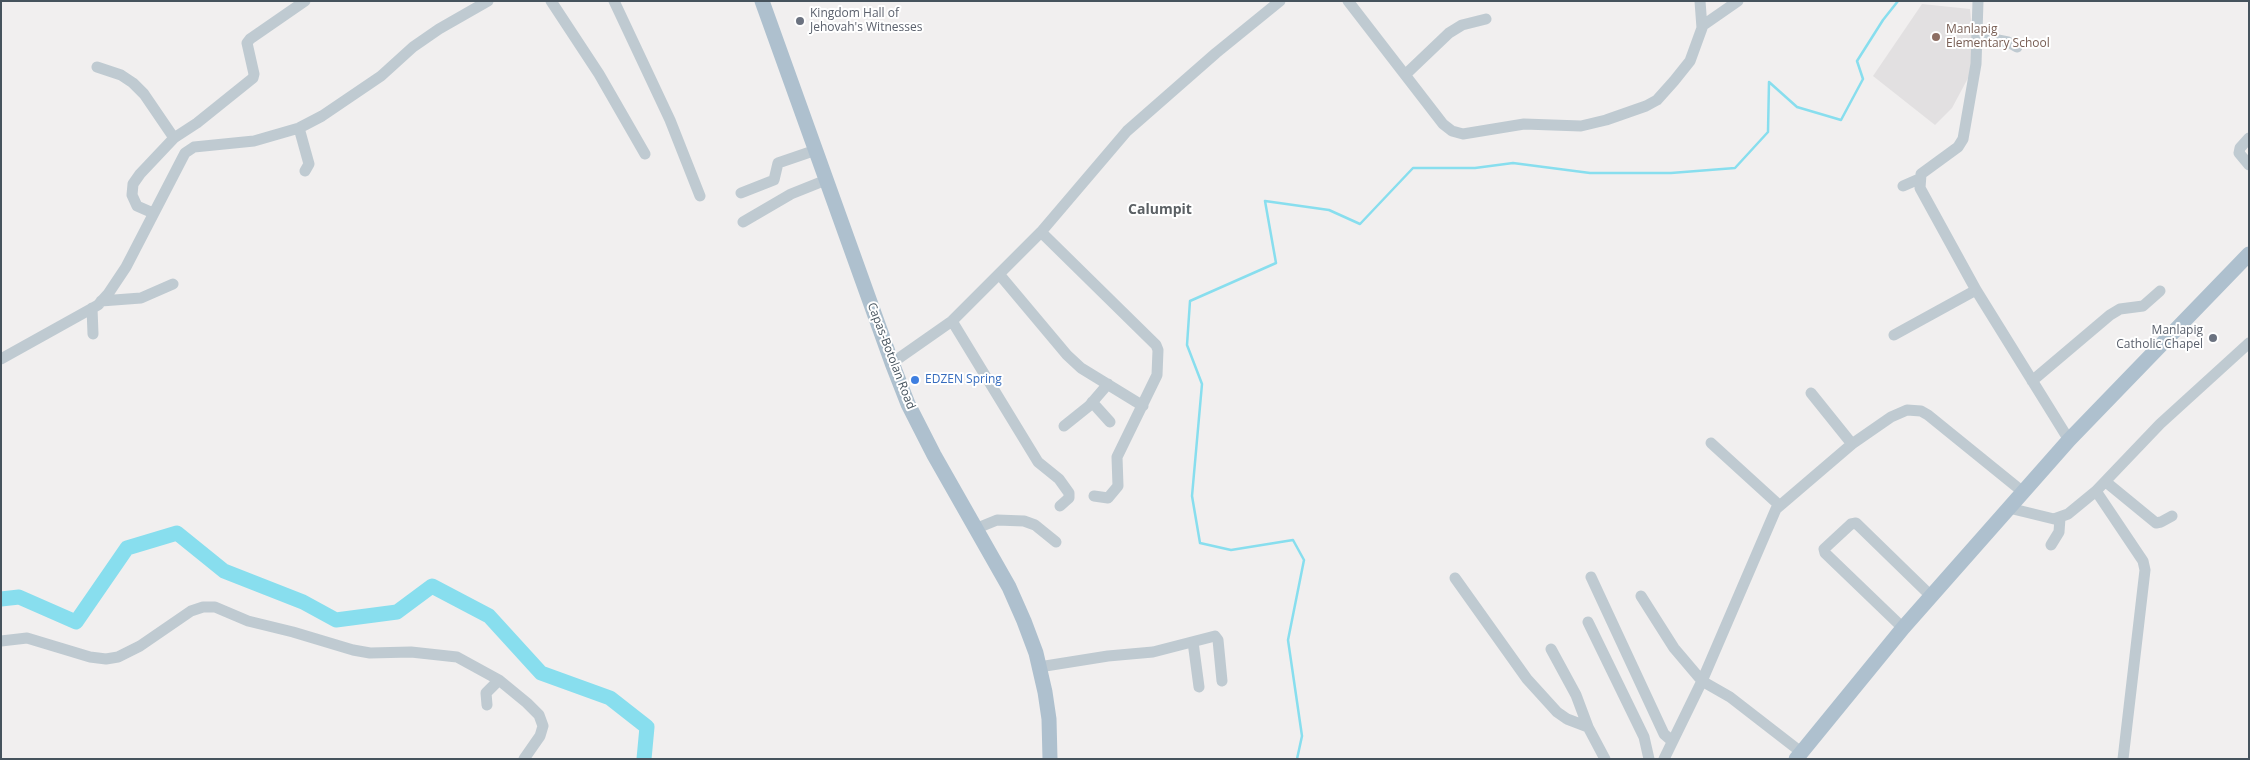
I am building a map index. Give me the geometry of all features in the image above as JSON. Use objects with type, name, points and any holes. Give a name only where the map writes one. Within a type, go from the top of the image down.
[{"type":"main road","name":"Capas-Botolan Road","points":[[762,1],[892,363],[934,455],[1009,587],[1024,621],[1039,667],[1049,719],[1050,759]]},
{"type":"main road","points":[[1798,755],[1903,628],[2069,440],[2249,254]]},
{"type":"street","points":[[153,213],[137,206],[132,195],[133,184],[174,138],[197,123],[252,78],[254,74],[247,43],[305,1]]},
{"type":"street","points":[[93,334],[97,304],[126,267],[185,153],[190,149],[254,141],[299,128],[322,116],[380,76],[413,47],[439,29],[488,1]]},
{"type":"street","points":[[551,1],[599,74],[645,154]]},
{"type":"street","points":[[614,1],[670,120],[700,196]]},
{"type":"street","points":[[892,363],[952,321],[1041,232],[1127,131],[1216,53],[1280,1]]},
{"type":"street","points":[[1348,1],[1443,124],[1462,134],[1524,124],[1581,126],[1635,110],[1657,100],[1690,61],[1702,26],[1700,1]]},
{"type":"street","points":[[1702,26],[1738,1]]},
{"type":"street","points":[[1978,1],[1976,64],[1963,139],[1958,147],[1921,174],[1922,192],[1976,290],[2069,440]]},
{"type":"street","points":[[1406,74],[1449,33],[1462,25],[1486,19]]},
{"type":"street","points":[[1978,36],[2008,42],[2017,47]]},
{"type":"street","points":[[97,67],[121,75],[133,83],[144,94],[174,138]]},
{"type":"street","points":[[299,128],[309,164],[305,171]]},
{"type":"street","points":[[2249,138],[2238,153],[2249,165]]},
{"type":"street","points":[[741,193],[774,180],[778,163],[816,150]]},
{"type":"street","points":[[1903,186],[1920,178]]},
{"type":"street","points":[[743,222],[791,194],[826,180]]},
{"type":"street","points":[[1041,232],[1156,345],[1159,356],[1157,375],[1117,457],[1118,486],[1108,498],[1094,496]]},
{"type":"street","points":[[999,274],[1066,355],[1082,368],[1143,406]]},
{"type":"street","points":[[1,359],[97,304],[141,298],[173,284]]},
{"type":"street","points":[[1894,335],[1976,290]]},
{"type":"street","points":[[2032,381],[2110,315],[2120,308],[2143,306],[2160,291]]},
{"type":"street","points":[[952,321],[1038,462],[1059,479],[1069,493],[1069,498],[1060,506]]},
{"type":"street","points":[[2009,508],[2049,519],[2060,518],[2068,514],[2106,482],[2160,424],[2249,343]]},
{"type":"street","points":[[1064,426],[1092,402],[1108,384]]},
{"type":"street","points":[[1811,393],[1852,444]]},
{"type":"street","points":[[1092,402],[1110,422]]},
{"type":"street","points":[[1664,759],[1702,681],[1779,505],[1852,444],[1891,417],[1907,410],[1921,411],[2023,492]]},
{"type":"street","points":[[1711,443],[1779,505]]},
{"type":"street","points":[[2106,482],[2156,523],[2172,516]]},
{"type":"street","points":[[2096,491],[2141,558],[2145,567],[2123,759]]},
{"type":"street","points":[[2052,545],[2058,536],[2060,518]]},
{"type":"street","points":[[975,528],[997,520],[1024,521],[1035,525],[1056,542]]},
{"type":"street","points":[[1903,628],[1825,554],[1824,549],[1851,524],[1856,523],[1931,596]]},
{"type":"street","points":[[1591,577],[1664,734],[1672,741]]},
{"type":"street","points":[[1455,578],[1527,679],[1557,712],[1567,719],[1588,727]]},
{"type":"street","points":[[1641,596],[1674,648],[1702,681],[1730,697],[1798,755]]},
{"type":"street","points":[[1,641],[27,638],[90,657],[106,659],[118,657],[140,646],[191,611],[203,607],[215,607],[248,621],[353,650],[370,653],[411,652],[457,657],[498,680],[527,703],[542,720],[543,726],[540,736],[524,759]]},
{"type":"street","points":[[1588,622],[1644,737],[1649,759]]},
{"type":"street","points":[[1039,667],[1108,656],[1153,652],[1217,637],[1222,681]]},
{"type":"street","points":[[1193,642],[1199,687]]},
{"type":"street","points":[[1551,649],[1576,695],[1588,727],[1605,759]]},
{"type":"street","points":[[487,705],[486,693],[498,680]]},
{"type":"shaded area","name":"Manlapig Elementary School","points":[[1922,4],[1970,9],[1975,65],[1952,108],[1935,125],[1873,76]]},
{"type":"waterway","points":[[1297,759],[1302,736],[1288,640],[1304,560],[1293,540],[1231,550],[1200,543],[1192,496],[1202,384],[1187,345],[1190,301],[1276,263],[1265,201],[1329,210],[1360,224],[1413,168],[1475,168],[1513,163],[1590,173],[1671,173],[1735,168],[1768,132],[1769,82],[1797,107],[1841,120],[1863,79],[1857,61],[1883,20],[1898,1]]},
{"type":"waterway","points":[[1,599],[19,597],[76,622],[127,548],[177,533],[224,571],[303,602],[336,620],[397,612],[432,586],[489,616],[541,673],[610,698],[647,727],[644,759]]},
{"type":"place","name":"Kingdom Hall of Jehovah's Witnesses","points":[[800,21]]},
{"type":"place","name":"Manlapig Elementary School","points":[[1936,37]]},
{"type":"place","name":"Manlapig Catholic Chapel","points":[[2213,338]]},
{"type":"place","name":"EDZEN Spring","points":[[915,380]]},
{"type":"district","name":"Calumpit","points":[[1160,210]]}]
